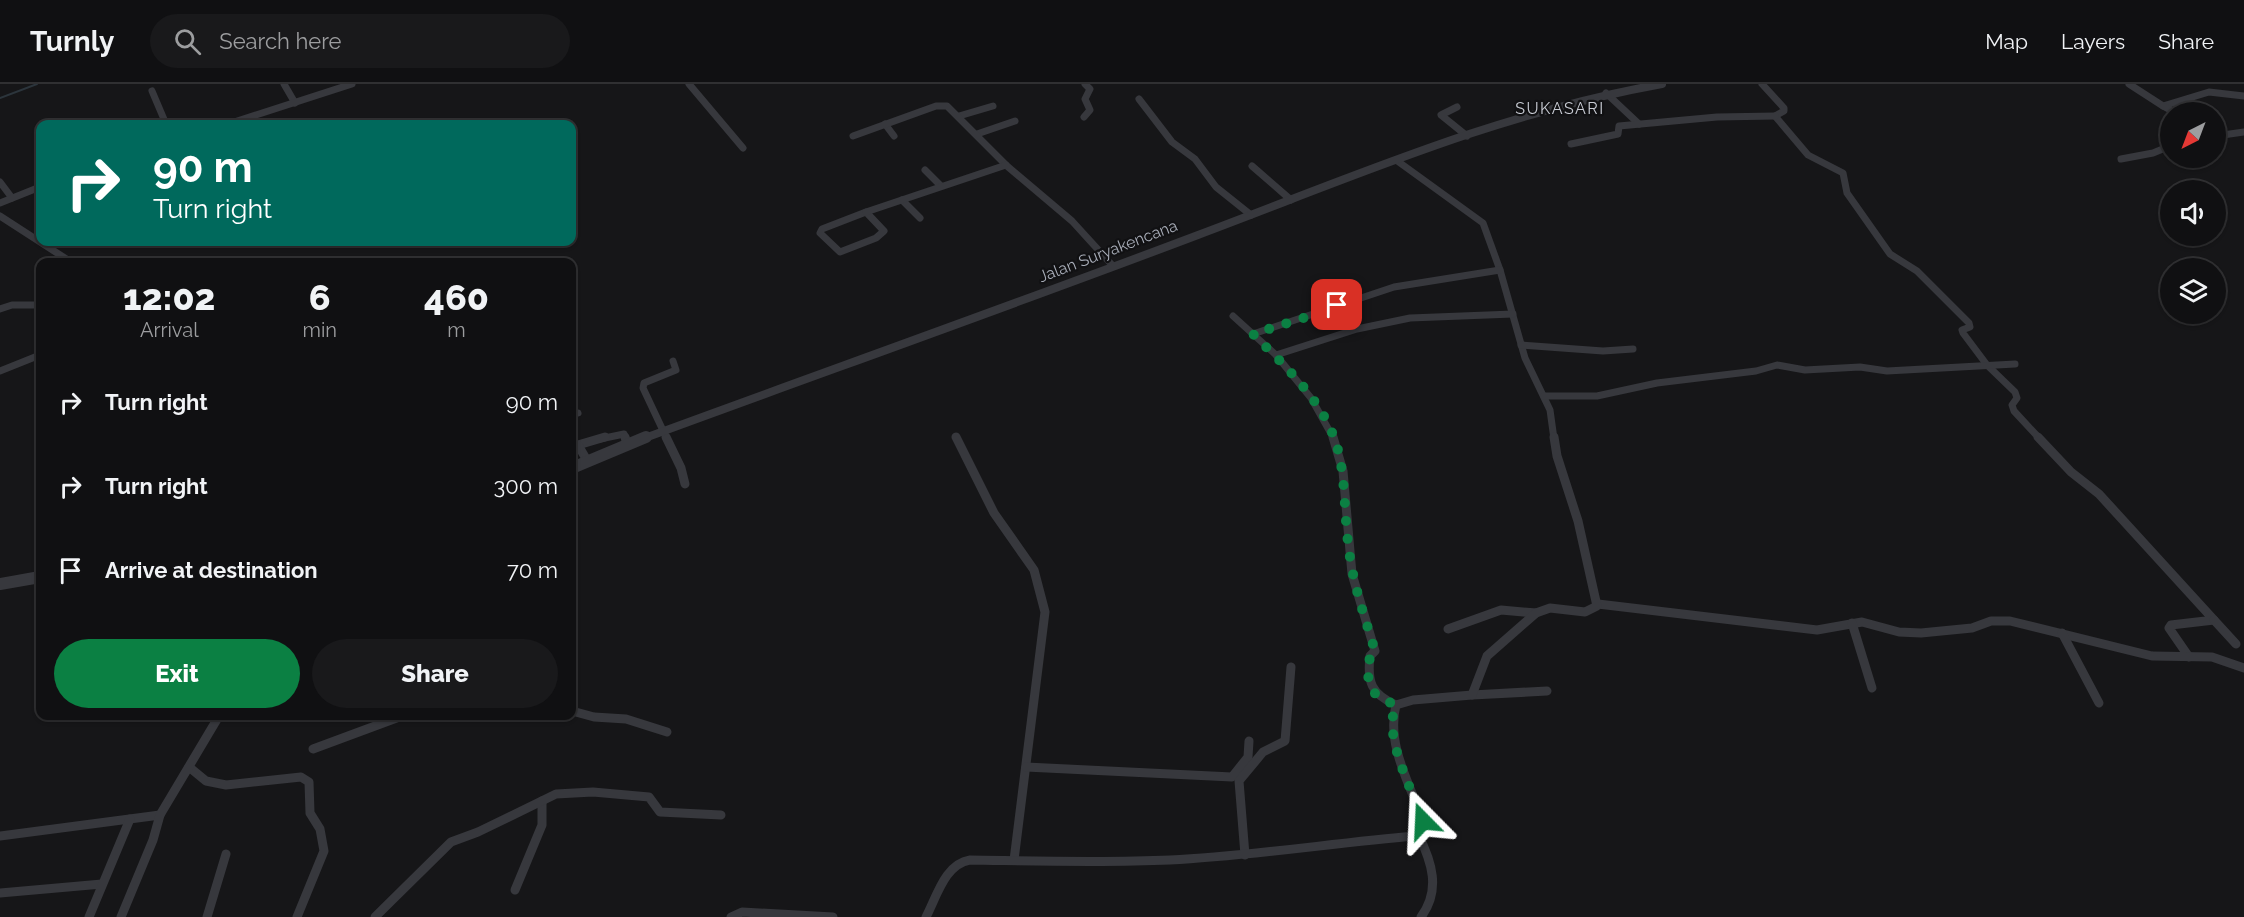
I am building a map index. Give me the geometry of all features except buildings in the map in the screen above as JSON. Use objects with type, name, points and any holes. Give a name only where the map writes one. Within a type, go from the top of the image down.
[{"type":"street","points":[[284,84],[295,103]]},
{"type":"street","points":[[241,120],[352,84]]},
{"type":"street","points":[[689,84],[743,148]]},
{"type":"street","points":[[1084,117],[1090,110],[1085,99],[1089,91],[1086,85],[1097,84]]},
{"type":"street","name":"Jalan Suryakencana","points":[[576,466],[627,444],[1396,160],[1569,101],[1662,84]]},
{"type":"street","points":[[1571,144],[1614,135],[1619,132],[1619,126],[1717,117],[1775,116],[1785,109],[1762,84]]},
{"type":"street","points":[[2129,84],[2160,104]]},
{"type":"street","points":[[152,91],[164,120]]},
{"type":"street","points":[[2176,102],[2209,92],[2244,96]]},
{"type":"street","points":[[1606,93],[1639,124]]},
{"type":"street","points":[[1139,99],[1172,142],[1195,159],[1216,187],[1251,215]]},
{"type":"street","points":[[853,136],[942,105],[959,116],[1006,165],[1072,221],[1113,266]]},
{"type":"street","points":[[959,116],[993,106]]},
{"type":"street","points":[[1457,107],[1441,115],[1467,136]]},
{"type":"street","points":[[1775,116],[1808,155],[1843,173],[1847,193],[1859,206],[1890,254],[1917,271],[1969,323],[1970,327],[1962,330],[1963,333],[1987,365],[2015,392],[2018,398],[2011,407],[2071,472],[2099,494],[2236,644]]},
{"type":"street","points":[[976,134],[1015,121]]},
{"type":"street","points":[[885,124],[894,136]]},
{"type":"street","points":[[2226,135],[2244,132]]},
{"type":"street","points":[[2121,159],[2160,151]]},
{"type":"street","points":[[1396,160],[1481,220],[1500,270],[1528,367],[1544,396],[1552,417],[1560,466],[1575,509],[1598,603],[1596,608],[1585,612],[1550,608],[1536,613],[1487,656],[1472,694]]},
{"type":"street","points":[[866,212],[884,231],[876,238],[840,252],[836,251],[820,233],[822,229],[866,212],[1006,165]]},
{"type":"street","points":[[1252,166],[1292,200]]},
{"type":"street","points":[[925,170],[940,186]]},
{"type":"street","points":[[0,182],[12,198]]},
{"type":"street","points":[[0,203],[36,189]]},
{"type":"street","points":[[902,200],[920,218]]},
{"type":"street","points":[[0,216],[36,239]]},
{"type":"street","points":[[46,246],[65,258]]},
{"type":"street","points":[[1253,334],[1395,287],[1500,270]]},
{"type":"street","points":[[0,309],[12,305],[36,305]]},
{"type":"street","points":[[1276,355],[1348,331],[1400,320],[1514,314]]},
{"type":"street","points":[[1233,316],[1276,355],[1305,390],[1328,426],[1338,450],[1348,548],[1360,601],[1375,651],[1370,656],[1369,686],[1376,696],[1396,705]]},
{"type":"street","points":[[1521,345],[1603,351],[1633,350]]},
{"type":"street","points":[[0,371],[36,357]]},
{"type":"street","points":[[673,361],[676,370],[644,383],[643,388],[681,468],[685,484]]},
{"type":"street","points":[[1544,396],[1597,396],[1657,383],[1756,371],[1770,365],[1805,370],[1860,367],[1882,370],[2015,364]]},
{"type":"street","points":[[576,446],[619,433],[624,434],[627,444]]},
{"type":"street","points":[[956,437],[994,513],[1034,570],[1045,612],[1014,860]]},
{"type":"street","points":[[576,447],[588,462]]},
{"type":"street","points":[[0,584],[36,578]]},
{"type":"street","points":[[1598,603],[1810,630],[1866,622],[1916,634],[1972,628],[1991,621],[2003,621],[2062,633],[2152,656],[2212,657],[2244,668]]},
{"type":"street","points":[[1448,629],[1490,610],[1520,608],[1536,613]]},
{"type":"street","points":[[2189,657],[2169,628],[2171,625],[2214,620]]},
{"type":"street","points":[[1852,623],[1872,688]]},
{"type":"street","points":[[2062,633],[2099,703]]},
{"type":"street","points":[[1245,855],[1239,781],[1263,752],[1285,741],[1291,667]]},
{"type":"street","points":[[926,917],[948,873],[958,862],[1014,860],[1100,862],[1245,855],[1328,843],[1407,838],[1418,834],[1423,821],[1396,750],[1393,716],[1396,705],[1404,701],[1472,694],[1547,691]]},
{"type":"street","points":[[576,712],[594,717],[626,719],[667,732]]},
{"type":"street","points":[[121,917],[160,815],[217,720]]},
{"type":"street","points":[[313,749],[391,720]]},
{"type":"street","points":[[1026,767],[1232,777],[1248,757],[1249,741]]},
{"type":"street","points":[[189,767],[206,782],[226,785],[301,777],[309,782],[310,813],[320,830],[324,851],[297,917]]},
{"type":"street","points":[[375,917],[451,842],[566,792],[593,792],[652,798],[656,809],[664,813],[721,815]]},
{"type":"street","points":[[515,890],[542,825],[542,801]]},
{"type":"street","points":[[0,836],[160,815]]},
{"type":"street","points":[[89,917],[130,819]]},
{"type":"street","points":[[1418,834],[1426,849],[1434,879],[1432,904],[1421,917]]},
{"type":"street","points":[[207,917],[226,854]]},
{"type":"street","points":[[0,892],[102,884]]},
{"type":"street","points":[[731,917],[741,912],[833,917]]},
{"type":"waterway","points":[[0,98],[37,84]]},
{"type":"district","name":"SUKASARI","points":[[1560,108]]},
{"type":"route","points":[[1337,305],[1253,334],[1299,381],[1328,426],[1338,450],[1348,529],[1348,548],[1360,601],[1375,651],[1370,656],[1369,686],[1376,696],[1396,705],[1393,716],[1396,750],[1401,769],[1423,821]]}]
